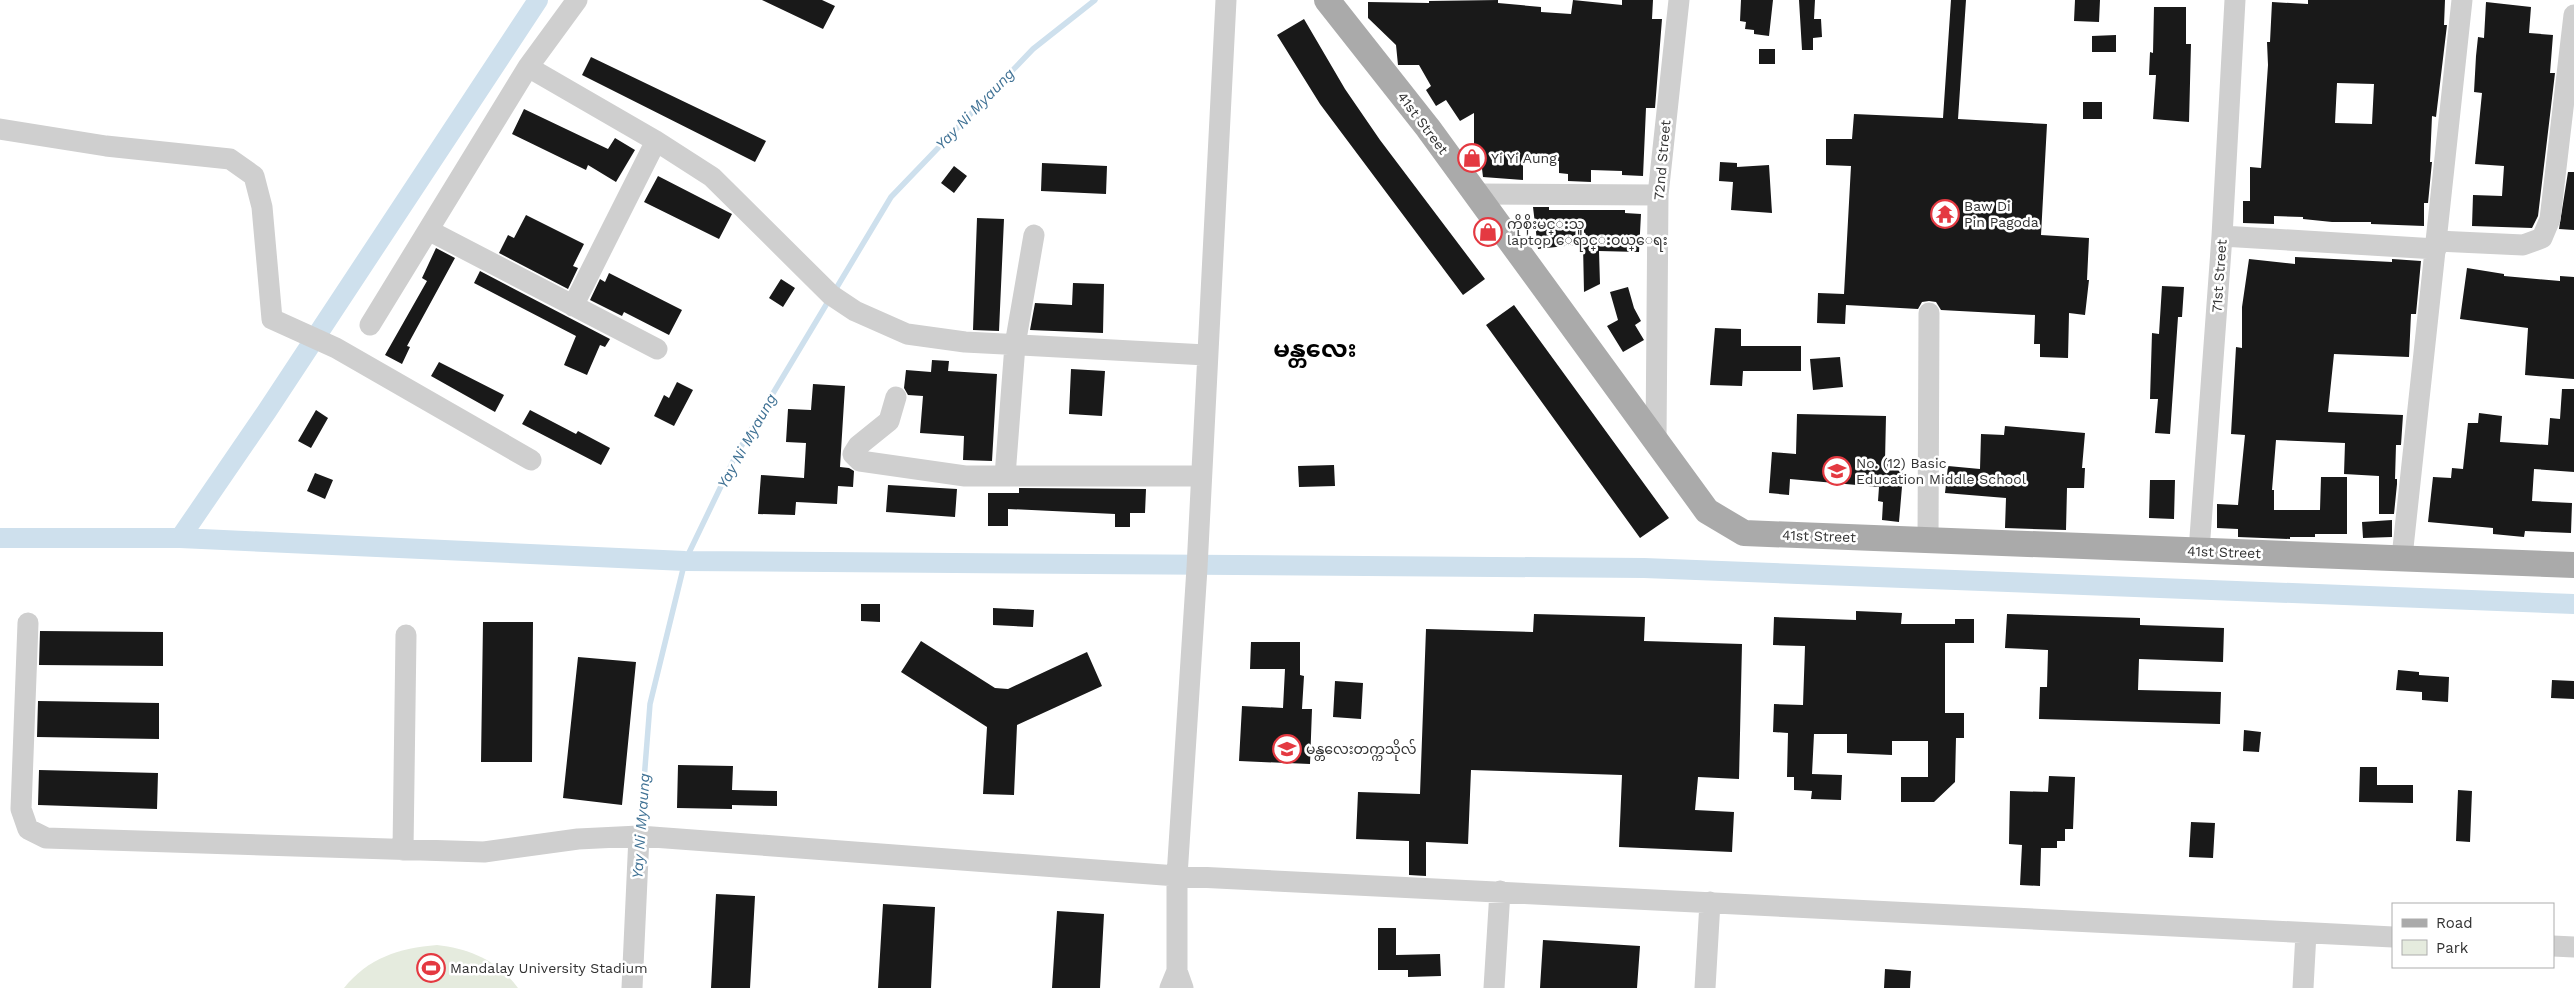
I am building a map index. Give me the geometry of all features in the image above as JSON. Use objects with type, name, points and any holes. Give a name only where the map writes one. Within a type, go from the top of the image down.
[{"type":"main road","name":"41st Street","points":[[1327,0],[1428,128],[1707,511],[1744,534],[2574,565]]},
{"type":"street","points":[[370,325],[430,231],[528,67],[577,0]]},
{"type":"street","points":[[1177,982],[1177,876],[1197,561],[1206,355],[1226,0]]},
{"type":"street","name":"72nd Street","points":[[1656,441],[1658,196],[1679,0]]},
{"type":"street","name":"71st Street","points":[[2199,551],[2222,236],[2234,0]]},
{"type":"street","points":[[2402,558],[2462,0]]},
{"type":"street","points":[[2222,236],[2436,245],[2523,245],[2542,238],[2550,219],[2574,15]]},
{"type":"street","points":[[528,67],[656,141],[712,177],[831,296],[855,311],[907,334],[965,342],[1206,355]]},
{"type":"street","points":[[0,129],[106,146],[230,159],[254,176],[262,207],[272,319],[293,331],[336,348],[530,460]]},
{"type":"street","points":[[573,306],[656,141]]},
{"type":"street","points":[[1475,194],[1658,196]]},
{"type":"street","points":[[430,231],[657,349]]},
{"type":"street","points":[[1005,476],[1015,345],[1034,235]]},
{"type":"street","points":[[1928,541],[1930,313]]},
{"type":"street","points":[[896,397],[889,421],[858,446],[852,454],[860,461],[965,476],[1201,476]]},
{"type":"street","points":[[28,623],[21,810],[28,829],[46,838],[484,852],[578,839],[639,836],[1177,876],[2392,937]]},
{"type":"street","points":[[403,850],[406,635]]},
{"type":"street","points":[[632,988],[639,836]]},
{"type":"street","points":[[1494,988],[1500,891]]},
{"type":"street","points":[[1705,988],[1710,902]]},
{"type":"street","points":[[2303,988],[2306,933]]},
{"type":"street","points":[[2554,946],[2574,947]]},
{"type":"green space","name":"Mandalay University Stadium","points":[[437,945],[461,949],[492,963],[510,978],[518,988],[344,988],[363,969],[385,956],[423,946]]},
{"type":"building","points":[[762,0],[822,0],[835,6],[823,29]]},
{"type":"building","points":[[1498,0],[1498,3],[1541,7],[1541,12],[1571,14],[1573,0],[1622,5],[1622,0],[1653,0],[1652,19],[1662,19],[1655,108],[1646,108],[1643,176],[1622,175],[1622,171],[1591,170],[1591,182],[1568,181],[1568,174],[1559,173],[1559,161],[1523,161],[1523,180],[1483,177],[1480,152],[1474,152],[1474,113],[1460,121],[1446,100],[1436,106],[1426,90],[1431,86],[1419,65],[1398,65],[1396,45],[1368,18],[1368,2],[1429,3],[1429,1]]},
{"type":"building","points":[[1741,0],[1773,0],[1769,36],[1754,34],[1754,30],[1745,29],[1746,22],[1740,21]]},
{"type":"building","points":[[1799,0],[1815,0],[1814,19],[1821,19],[1822,37],[1813,38],[1813,50],[1802,50]]},
{"type":"building","name":"Baw Di Pin Pagoda","points":[[1951,0],[1966,0],[1958,119],[2047,124],[2041,235],[2089,238],[2087,280],[2089,280],[2085,315],[2069,313],[2068,358],[2040,357],[2040,344],[2034,344],[2035,315],[1941,310],[1936,302],[1929,301],[1922,302],[1918,309],[1846,305],[1845,324],[1817,323],[1818,293],[1844,294],[1851,166],[1826,165],[1826,139],[1852,139],[1854,114],[1943,118]]},
{"type":"building","points":[[2075,0],[2100,0],[2099,22],[2074,21]]},
{"type":"building","points":[[2308,0],[2445,0],[2444,25],[2447,25],[2436,117],[2432,116],[2430,162],[2432,162],[2428,203],[2424,203],[2424,226],[2371,224],[2371,222],[2332,222],[2303,219],[2303,217],[2274,216],[2274,224],[2243,223],[2243,201],[2250,201],[2250,167],[2261,168],[2268,65],[2267,42],[2270,42],[2272,2],[2308,4]],"holes":[[[2337,83],[2374,84],[2372,124],[2335,123]]]},
{"type":"building","points":[[2486,2],[2531,7],[2529,33],[2553,35],[2550,73],[2555,73],[2538,216],[2532,228],[2472,226],[2473,195],[2502,196],[2504,166],[2475,164],[2482,93],[2474,92],[2476,56],[2478,37],[2484,38]]},
{"type":"building","points":[[2154,7],[2186,7],[2186,44],[2191,44],[2189,122],[2153,119],[2156,75],[2149,75],[2150,52],[2153,53]]},
{"type":"building","points":[[1304,19],[1345,89],[1380,140],[1485,279],[1463,295],[1320,104],[1277,35]]},
{"type":"building","points":[[2116,35],[2116,52],[2092,52],[2092,36]]},
{"type":"building","points":[[1759,49],[1775,49],[1775,64],[1759,64]]},
{"type":"building","points":[[591,57],[766,141],[755,162],[582,75]]},
{"type":"building","points":[[2083,102],[2102,102],[2102,119],[2083,119]]},
{"type":"building","points":[[524,109],[608,149],[615,138],[635,150],[616,182],[588,165],[586,170],[512,134]]},
{"type":"building","points":[[1720,162],[1737,163],[1737,167],[1769,165],[1772,213],[1731,210],[1733,182],[1719,181]]},
{"type":"building","points":[[1042,163],[1107,166],[1106,194],[1041,191]]},
{"type":"building","points":[[954,166],[967,176],[954,193],[941,183]]},
{"type":"building","points":[[2568,172],[2574,172],[2574,230],[2559,229]]},
{"type":"building","points":[[658,176],[732,214],[719,239],[644,202]]},
{"type":"building","points":[[1533,207],[1549,207],[1549,210],[1625,210],[1625,213],[1641,214],[1639,252],[1599,251],[1600,284],[1584,292],[1583,244],[1538,249]]},
{"type":"building","points":[[526,215],[584,244],[573,266],[578,268],[568,289],[499,253],[508,235],[514,238]]},
{"type":"building","points":[[977,218],[1004,219],[999,331],[973,330]]},
{"type":"building","points":[[436,248],[455,258],[407,346],[410,347],[402,364],[385,355],[427,281],[422,278]]},
{"type":"building","points":[[2295,257],[2392,262],[2392,259],[2421,261],[2416,314],[2411,314],[2409,357],[2334,354],[2328,412],[2403,415],[2401,445],[2396,445],[2395,479],[2397,479],[2397,484],[2394,514],[2379,514],[2379,476],[2344,474],[2345,443],[2276,440],[2272,490],[2274,490],[2274,510],[2320,510],[2321,477],[2347,477],[2347,534],[2315,534],[2315,537],[2290,537],[2290,539],[2238,537],[2238,529],[2217,528],[2217,504],[2238,505],[2245,435],[2231,434],[2236,347],[2242,348],[2242,307],[2249,259],[2295,264]]},
{"type":"building","points":[[2467,268],[2504,274],[2504,276],[2560,281],[2560,276],[2574,277],[2574,379],[2525,375],[2528,328],[2460,319]]},
{"type":"building","points":[[480,271],[610,339],[605,347],[600,345],[587,375],[564,365],[576,336],[474,283]]},
{"type":"building","points":[[609,273],[682,310],[669,335],[624,312],[622,316],[590,300],[600,279],[605,282]]},
{"type":"building","points":[[781,279],[795,288],[783,307],[769,298]]},
{"type":"building","points":[[1073,283],[1104,284],[1103,333],[1030,330],[1035,303],[1072,305]]},
{"type":"building","points":[[2162,286],[2184,287],[2182,317],[2178,317],[2170,434],[2155,433],[2158,399],[2150,399],[2152,333],[2159,334]]},
{"type":"building","points":[[1628,287],[1634,308],[1641,321],[1635,325],[1644,340],[1623,352],[1607,326],[1618,320],[1610,292]]},
{"type":"building","points":[[1514,305],[1669,518],[1640,538],[1486,325]]},
{"type":"building","points":[[1715,328],[1741,329],[1741,346],[1801,346],[1801,371],[1743,371],[1742,386],[1710,385]]},
{"type":"building","points":[[1840,357],[1843,387],[1813,390],[1810,359]]},
{"type":"building","points":[[932,360],[949,361],[948,371],[997,374],[992,461],[963,460],[964,436],[920,433],[923,396],[908,395],[904,388],[906,370],[931,372]]},
{"type":"building","points":[[439,362],[504,395],[495,412],[431,376]]},
{"type":"building","points":[[1071,369],[1105,371],[1102,416],[1069,414]]},
{"type":"building","points":[[677,382],[693,390],[674,426],[654,416],[664,395],[669,398]]},
{"type":"building","points":[[813,384],[845,386],[840,467],[849,468],[854,471],[853,487],[838,486],[837,504],[796,502],[795,515],[758,514],[761,475],[804,478],[806,443],[786,442],[788,409],[811,410]]},
{"type":"building","points":[[2562,389],[2574,389],[2574,472],[2534,469],[2532,501],[2572,503],[2571,533],[2525,531],[2524,537],[2493,534],[2493,528],[2428,522],[2433,477],[2451,478],[2452,468],[2463,469],[2468,423],[2478,423],[2479,413],[2502,416],[2500,442],[2548,445],[2550,418],[2560,419]]},
{"type":"building","points":[[316,410],[328,418],[311,448],[298,441]]},
{"type":"building","points":[[530,410],[576,434],[578,431],[610,448],[601,465],[522,424]]},
{"type":"building","points":[[1797,414],[1886,416],[1885,461],[1904,463],[1899,522],[1882,520],[1883,502],[1878,501],[1879,487],[1790,479],[1789,495],[1769,493],[1772,452],[1796,454]]},
{"type":"building","points":[[2005,426],[2085,433],[2082,468],[2085,468],[2084,488],[2067,488],[2066,530],[2005,528],[2006,498],[1945,493],[1948,466],[1980,469],[1981,434],[2004,435]]},
{"type":"building","points":[[1334,465],[1335,486],[1299,487],[1298,466]]},
{"type":"building","points":[[315,473],[333,480],[325,499],[307,491]]},
{"type":"building","points":[[2150,480],[2175,480],[2174,519],[2149,518]]},
{"type":"building","points":[[888,485],[957,489],[955,517],[886,512]]},
{"type":"building","points":[[1019,488],[1146,489],[1145,513],[1130,513],[1130,527],[1115,527],[1115,514],[1008,509],[1008,526],[988,526],[988,493],[1019,493]]},
{"type":"building","points":[[2392,520],[2392,537],[2363,538],[2362,522]]},
{"type":"building","points":[[861,604],[880,604],[880,622],[861,621]]},
{"type":"building","points":[[993,608],[1034,610],[1033,627],[993,625]]},
{"type":"building","points":[[1856,611],[1902,613],[1901,624],[1955,624],[1955,619],[1974,619],[1974,643],[1945,643],[1945,713],[1964,713],[1964,738],[1956,738],[1955,782],[1934,802],[1901,802],[1901,777],[1928,777],[1928,741],[1892,741],[1892,755],[1847,753],[1847,734],[1814,734],[1812,774],[1842,775],[1841,800],[1811,799],[1812,791],[1794,790],[1794,777],[1787,777],[1788,733],[1773,732],[1774,704],[1803,705],[1805,646],[1773,645],[1774,617],[1856,620]]},
{"type":"building","points":[[1534,614],[1645,617],[1644,641],[1742,644],[1739,779],[1698,777],[1695,810],[1734,812],[1732,852],[1619,847],[1622,775],[1471,770],[1468,844],[1426,842],[1426,876],[1409,875],[1409,841],[1356,839],[1358,792],[1420,794],[1426,629],[1533,632]]},
{"type":"building","points":[[2007,614],[2140,618],[2140,625],[2224,628],[2223,662],[2139,659],[2138,690],[2221,692],[2220,724],[2039,719],[2040,687],[2047,687],[2048,650],[2005,648]]},
{"type":"building","points":[[483,622],[533,622],[532,762],[481,762]]},
{"type":"building","points":[[40,631],[163,632],[163,666],[39,665]]},
{"type":"building","points":[[921,641],[995,688],[1008,689],[1087,652],[1102,686],[1017,725],[1014,795],[983,794],[987,727],[901,672]]},
{"type":"building","points":[[1251,642],[1300,642],[1300,675],[1304,676],[1302,709],[1312,709],[1310,764],[1239,761],[1242,706],[1283,708],[1285,669],[1250,669]]},
{"type":"building","points":[[578,657],[636,662],[622,805],[563,798]]},
{"type":"building","points":[[2398,670],[2419,672],[2419,675],[2449,677],[2448,702],[2422,700],[2422,692],[2396,690]]},
{"type":"building","points":[[2552,680],[2574,681],[2574,699],[2551,698]]},
{"type":"building","points":[[1335,681],[1363,683],[1361,719],[1333,717]]},
{"type":"building","points":[[38,701],[159,703],[159,739],[37,737]]},
{"type":"building","points":[[2244,730],[2261,732],[2259,752],[2243,751]]},
{"type":"building","points":[[678,765],[733,766],[732,790],[777,791],[777,806],[732,805],[732,809],[677,808]]},
{"type":"building","points":[[2360,767],[2377,767],[2377,785],[2413,785],[2413,803],[2359,802]]},
{"type":"building","points":[[39,770],[158,773],[157,809],[38,805]]},
{"type":"building","points":[[2049,776],[2075,777],[2073,829],[2065,829],[2065,841],[2057,841],[2057,848],[2041,848],[2040,886],[2020,885],[2022,845],[2009,844],[2010,791],[2048,792]]},
{"type":"building","points":[[2458,790],[2472,791],[2470,842],[2456,841]]},
{"type":"building","points":[[2191,822],[2215,823],[2213,858],[2189,857]]},
{"type":"building","points":[[716,894],[755,896],[750,988],[711,988]]},
{"type":"building","points":[[883,904],[935,907],[931,988],[878,988]]},
{"type":"building","points":[[1057,911],[1104,914],[1100,988],[1052,988]]},
{"type":"building","points":[[1378,928],[1396,928],[1396,955],[1440,954],[1441,976],[1408,977],[1408,970],[1378,970]]},
{"type":"building","points":[[1543,940],[1640,946],[1637,988],[1540,988]]},
{"type":"building","points":[[1885,969],[1911,971],[1910,988],[1884,988]]},
{"type":"waterway","points":[[180,538],[267,411],[538,0]]},
{"type":"waterway","name":"Yay Ni Myaung","points":[[834,292],[891,197],[1033,49],[1095,0]]},
{"type":"waterway","name":"Yay Ni Myaung","points":[[640,831],[650,704],[685,561],[736,455],[829,300]]},
{"type":"waterway","points":[[0,538],[180,538],[685,561],[1644,568],[2574,604]]},
{"type":"place","name":"Yi Yi Aung","points":[[1472,158]]},
{"type":"place","name":"Baw Di Pin Pagoda","points":[[1945,214]]},
{"type":"place","name":"ကိုစိုးမင္းသူ laptop ေရာင္းဝယ္ေရး","points":[[1488,232]]},
{"type":"place","name":"No. (12) Basic Education Middle School","points":[[1837,471]]},
{"type":"place","name":"မန္တလေးတက္ကသိုလ်","points":[[1287,749]]},
{"type":"place","name":"Mandalay University Stadium","points":[[431,968]]},
{"type":"district","name":"မန္တလေး","points":[[1315,349]]}]
